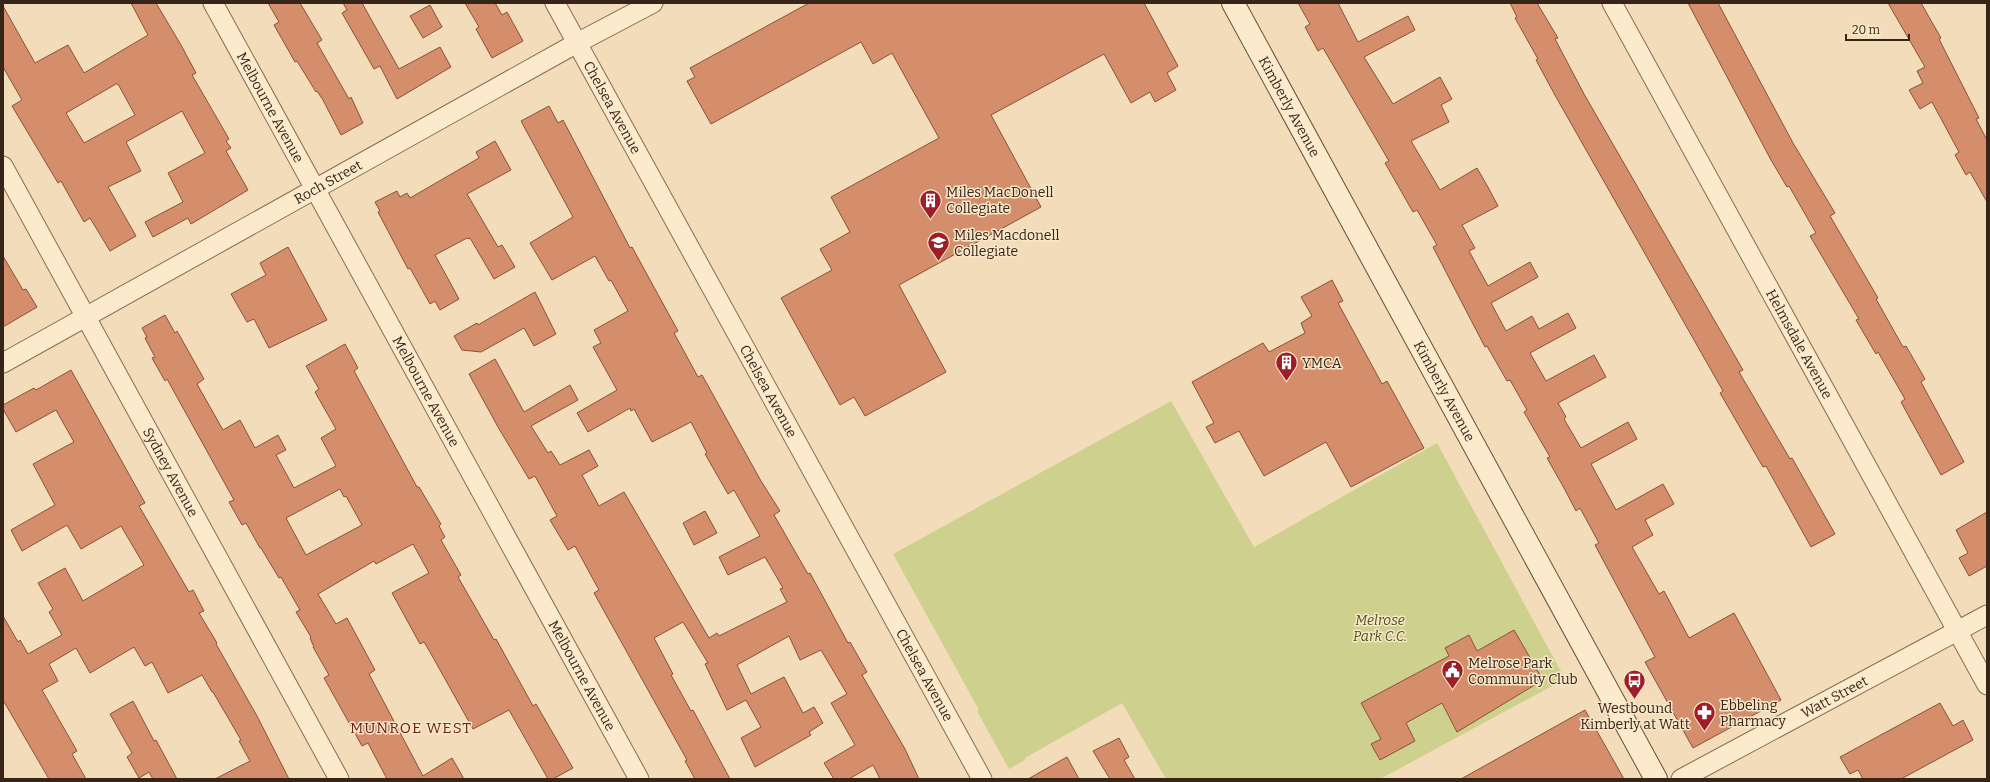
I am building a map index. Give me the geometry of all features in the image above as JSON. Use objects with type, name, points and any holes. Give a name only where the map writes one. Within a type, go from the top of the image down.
[{"type":"street","name":"Melbourne Avenue","points":[[213,3],[639,779]]},
{"type":"street","name":"Chelsea Avenue","points":[[555,3],[982,779]]},
{"type":"street","name":"Roch Street","points":[[3,363],[316,190],[577,43],[653,3]]},
{"type":"street","name":"Kimberly Avenue","points":[[1232,3],[1656,779]]},
{"type":"street","name":"Helmsdale Avenue","points":[[1612,3],[1987,685]]},
{"type":"street","name":"Sydney Avenue","points":[[3,166],[339,779]]},
{"type":"street","name":"Watt Street","points":[[1682,779],[1987,615]]},
{"type":"green space","name":"Melrose Park C.C.","points":[[1171,401],[1254,547],[1437,443],[1565,679],[1380,779],[1166,779],[1122,703],[1025,758],[1025,760],[1009,769],[977,711],[979,710],[893,554]]},
{"type":"building","points":[[131,3],[156,3],[196,73],[192,75],[229,139],[226,141],[231,148],[226,151],[248,190],[191,224],[188,218],[153,237],[145,222],[183,202],[168,173],[205,153],[182,111],[126,142],[141,171],[108,187],[136,236],[110,251],[90,218],[84,222],[61,181],[58,183],[12,106],[22,100],[3,67],[3,6],[35,63],[68,45],[84,73],[148,35]],"holes":[[[118,84],[135,115],[84,143],[66,113]]]},
{"type":"building","points":[[268,3],[300,3],[322,40],[317,43],[349,99],[351,97],[363,123],[341,135],[323,100],[317,91],[316,92],[297,61],[295,62],[274,25],[279,22]]},
{"type":"building","points":[[343,3],[362,3],[399,69],[440,47],[451,67],[397,99],[380,66],[374,69],[342,13],[347,10]]},
{"type":"building","points":[[465,3],[495,3],[502,15],[507,12],[523,41],[492,58],[476,29],[479,27]]},
{"type":"building","name":"Miles MacDonell Collegiate","points":[[809,3],[1144,3],[1178,66],[1167,73],[1176,90],[1155,102],[1150,92],[1131,103],[1104,54],[991,115],[1041,207],[899,285],[946,372],[865,416],[854,397],[840,405],[781,298],[832,270],[820,249],[850,232],[831,197],[939,138],[892,53],[873,64],[861,42],[711,124],[687,81],[695,77],[690,68]]},
{"type":"building","points":[[1298,3],[1338,3],[1358,42],[1408,16],[1415,30],[1364,57],[1393,104],[1440,77],[1452,99],[1441,105],[1449,122],[1411,141],[1440,190],[1477,168],[1489,189],[1498,206],[1462,225],[1475,248],[1469,251],[1488,286],[1530,262],[1538,277],[1491,303],[1506,331],[1532,316],[1539,329],[1568,313],[1576,328],[1530,353],[1546,381],[1594,355],[1606,377],[1558,403],[1566,417],[1564,419],[1581,448],[1628,422],[1637,439],[1591,464],[1616,510],[1663,484],[1674,504],[1645,520],[1653,535],[1632,547],[1659,594],[1664,591],[1689,638],[1734,613],[1781,700],[1693,748],[1645,662],[1655,657],[1595,545],[1599,543],[1580,508],[1576,511],[1547,458],[1550,457],[1524,412],[1527,410],[1510,380],[1507,381],[1487,346],[1485,347],[1433,247],[1437,245],[1417,210],[1413,212],[1385,163],[1389,161],[1323,48],[1318,51],[1305,27],[1310,24]]},
{"type":"building","points":[[1510,3],[1537,3],[1558,38],[1555,39],[1584,94],[1743,370],[1739,372],[1790,459],[1792,458],[1835,534],[1811,547],[1766,466],[1763,467],[1720,393],[1723,391],[1556,97],[1536,60],[1538,59],[1515,18],[1517,17]]},
{"type":"building","points":[[1688,3],[1718,3],[1793,143],[1835,213],[1830,216],[1878,298],[1876,299],[1903,347],[1906,346],[1925,379],[1921,382],[1964,462],[1941,475],[1901,402],[1905,399],[1878,352],[1876,354],[1856,320],[1859,319],[1810,236],[1816,233],[1789,186],[1787,187],[1771,160]]},
{"type":"building","points":[[1888,3],[1921,3],[1941,38],[1939,39],[1979,118],[1976,119],[1987,140],[1987,202],[1970,172],[1966,175],[1955,155],[1959,152],[1932,102],[1920,109],[1909,90],[1923,83],[1917,71],[1925,67]]},
{"type":"building","points":[[430,5],[442,27],[423,38],[410,16]]},
{"type":"building","points":[[549,106],[558,123],[563,120],[630,248],[632,247],[678,331],[674,333],[698,377],[702,375],[761,481],[780,511],[774,515],[808,574],[810,573],[848,643],[850,642],[867,672],[862,675],[905,749],[919,779],[880,779],[873,765],[849,779],[834,779],[824,763],[855,745],[831,703],[847,694],[821,650],[800,660],[789,636],[737,665],[751,694],[784,677],[803,713],[814,707],[823,723],[809,732],[811,735],[755,767],[741,738],[761,727],[746,700],[727,710],[705,664],[708,663],[683,622],[654,638],[673,674],[671,675],[691,711],[693,710],[730,779],[695,779],[685,761],[687,760],[594,593],[599,590],[575,546],[568,550],[550,520],[557,516],[535,476],[529,479],[498,427],[469,374],[495,359],[524,412],[570,385],[578,400],[531,426],[548,453],[551,451],[560,465],[589,450],[598,466],[582,475],[599,506],[624,492],[709,638],[717,633],[719,636],[787,602],[780,589],[783,588],[765,557],[728,575],[719,557],[760,536],[734,490],[728,494],[705,454],[707,453],[691,422],[652,442],[634,409],[631,411],[630,408],[588,432],[577,413],[617,390],[593,347],[601,343],[594,330],[628,311],[611,280],[609,281],[595,256],[552,280],[530,243],[573,217],[521,121]]},
{"type":"building","points":[[495,141],[511,170],[467,194],[498,247],[502,245],[515,267],[494,279],[470,238],[467,238],[435,255],[459,299],[440,310],[435,301],[430,304],[410,268],[408,269],[378,212],[380,211],[375,202],[397,191],[400,197],[407,193],[410,198],[479,158],[476,152]]},
{"type":"building","points":[[288,247],[327,320],[269,348],[254,319],[247,322],[231,294],[266,275],[260,263]]},
{"type":"building","points":[[3,256],[23,290],[26,289],[37,307],[3,327]]},
{"type":"building","name":"YMCA","points":[[1332,280],[1343,301],[1338,303],[1382,384],[1387,381],[1424,448],[1351,487],[1326,442],[1264,476],[1239,431],[1215,443],[1206,427],[1214,423],[1192,382],[1263,343],[1269,352],[1305,333],[1301,323],[1312,316],[1301,297]]},
{"type":"building","points":[[535,292],[556,334],[534,346],[524,328],[481,352],[462,350],[454,336],[477,323],[478,325]]},
{"type":"building","points":[[165,315],[175,333],[177,331],[204,379],[197,384],[223,430],[240,420],[255,448],[278,435],[286,450],[276,455],[294,488],[336,466],[321,438],[336,429],[315,392],[319,389],[306,366],[345,344],[358,368],[354,371],[417,487],[419,487],[441,524],[439,526],[445,537],[441,540],[461,575],[458,577],[494,640],[496,639],[533,706],[536,704],[573,768],[553,779],[548,779],[509,710],[473,729],[430,652],[424,642],[420,644],[392,593],[429,573],[413,544],[376,564],[374,561],[318,594],[336,624],[347,618],[375,670],[369,674],[423,776],[452,758],[464,779],[387,779],[368,743],[362,746],[324,678],[329,675],[313,647],[311,637],[296,612],[300,610],[281,577],[279,578],[260,548],[246,523],[242,525],[229,502],[234,500],[167,379],[165,381],[152,358],[155,357],[145,338],[147,337],[142,328]],"holes":[[[340,489],[344,497],[346,496],[362,525],[306,555],[286,518]]]},
{"type":"building","points":[[71,370],[145,503],[139,506],[189,592],[193,590],[204,611],[199,613],[257,716],[289,779],[215,779],[250,761],[239,741],[241,740],[213,692],[202,675],[168,693],[152,662],[145,666],[134,647],[90,673],[76,648],[49,664],[58,681],[42,690],[77,751],[72,754],[86,779],[49,779],[3,700],[3,616],[18,642],[20,640],[28,654],[62,635],[49,612],[53,609],[38,583],[65,568],[83,601],[144,565],[121,526],[81,549],[67,525],[22,551],[11,530],[55,505],[33,464],[74,442],[56,410],[16,432],[3,409],[3,405],[34,388],[36,390]]},
{"type":"building","points":[[705,511],[717,533],[694,545],[683,523]]},
{"type":"building","points":[[1987,512],[1987,566],[1969,576],[1959,558],[1968,553],[1956,530]]},
{"type":"building","name":"Melrose Park Community Club","points":[[1514,630],[1543,680],[1457,732],[1442,703],[1406,723],[1415,741],[1380,760],[1371,744],[1381,739],[1361,703],[1449,656],[1445,648],[1469,635],[1477,651]]},
{"type":"building","points":[[133,701],[154,741],[156,740],[177,779],[153,779],[149,772],[139,778],[127,757],[132,753],[110,714]]},
{"type":"building","points":[[1940,703],[1953,726],[1963,720],[1973,740],[1901,779],[1863,779],[1858,770],[1850,774],[1840,757]]},
{"type":"building","points":[[1585,710],[1624,779],[1461,779]]},
{"type":"building","points":[[1119,738],[1129,757],[1124,760],[1135,779],[1110,779],[1093,751]]},
{"type":"building","points":[[1067,757],[1079,779],[1028,779]]},
{"type":"place","name":"Miles MacDonell Collegiate","points":[[931,220]]},
{"type":"place","name":"Miles Macdonell Collegiate","points":[[938,262]]},
{"type":"place","name":"YMCA","points":[[1287,382]]},
{"type":"place","name":"Melrose Park Community Club","points":[[1453,690]]},
{"type":"place","name":"Westbound Kimberly at Watt","points":[[1635,700]]},
{"type":"place","name":"Ebbeling Pharmacy","points":[[1705,732]]},
{"type":"district","name":"MUNROE WEST","points":[[411,728]]}]
